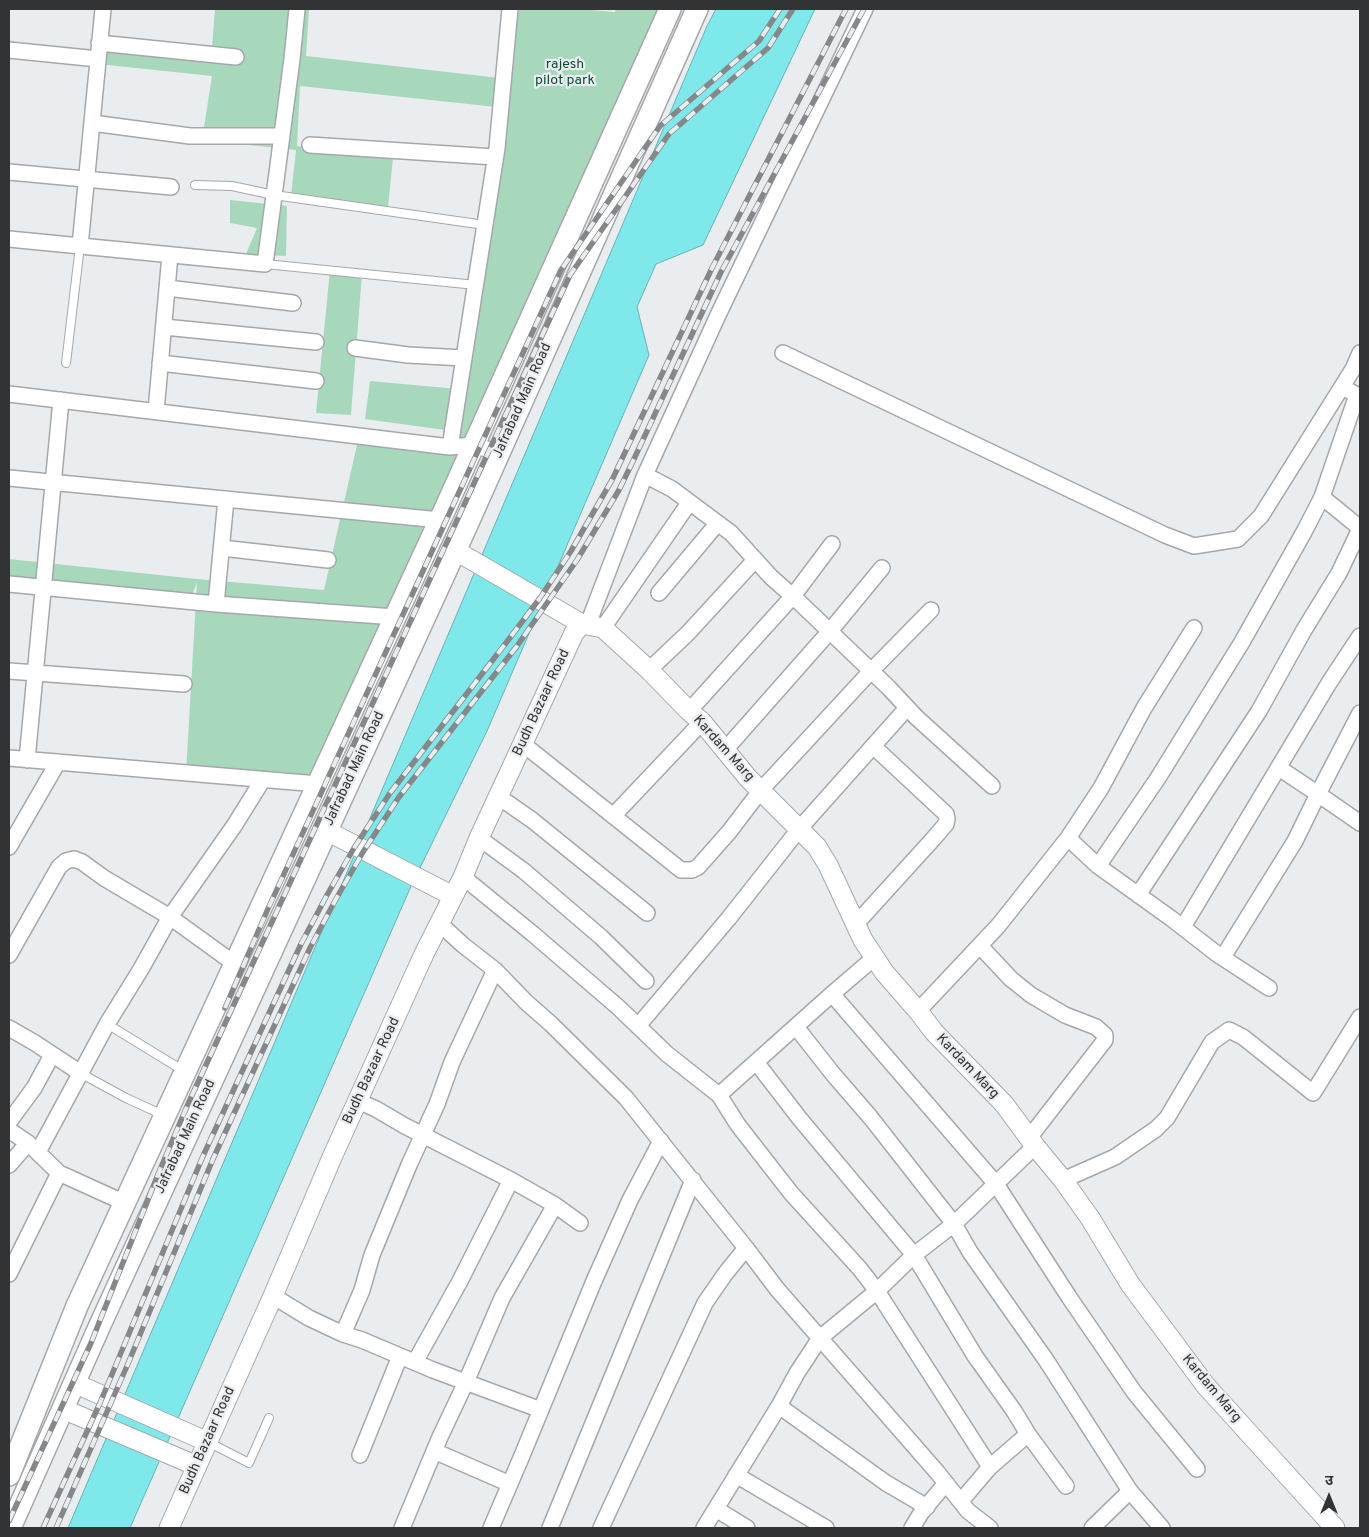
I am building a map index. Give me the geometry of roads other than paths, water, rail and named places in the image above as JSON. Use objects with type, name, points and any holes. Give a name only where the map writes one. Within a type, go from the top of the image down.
[{"type":"main road","name":"Jafrabad Main Road","points":[[9,1476],[77,1306],[440,520],[670,9]]},
{"type":"main road","name":"Jafrabad Main Road","points":[[10,1528],[74,1383],[456,551],[696,9]]},
{"type":"street","points":[[80,246],[102,9]]},
{"type":"street","points":[[9,239],[265,264],[297,9]]},
{"type":"street","points":[[450,446],[495,157],[510,9]]},
{"type":"street","points":[[591,625],[645,475],[719,313],[864,9]]},
{"type":"street","points":[[99,43],[236,57]]},
{"type":"street","points":[[9,50],[98,59]]},
{"type":"street","points":[[92,123],[190,136],[282,136]]},
{"type":"street","points":[[310,145],[495,157]]},
{"type":"street","points":[[9,172],[171,187]]},
{"type":"street","points":[[156,411],[170,255]]},
{"type":"street","points":[[167,288],[293,303]]},
{"type":"street","points":[[164,327],[316,342]]},
{"type":"street","points":[[355,348],[408,355],[464,358]]},
{"type":"street","points":[[783,353],[1165,535],[1194,546],[1238,539],[1261,516],[1353,369],[1360,352]]},
{"type":"street","points":[[160,363],[316,381]]},
{"type":"street","points":[[1098,866],[1158,778],[1242,642],[1322,496],[1357,396],[1342,387]]},
{"type":"street","points":[[9,394],[450,446],[474,445],[500,453]]},
{"type":"street","points":[[61,400],[36,673],[14,761],[58,762],[262,781],[318,784]]},
{"type":"street","points":[[645,475],[672,489],[731,533],[771,577],[830,631],[907,708],[992,786]]},
{"type":"street","points":[[9,478],[440,520]]},
{"type":"street","points":[[1138,895],[1259,711],[1304,630],[1339,573],[1360,529],[1322,496]]},
{"type":"street","points":[[216,604],[226,499]]},
{"type":"street","points":[[591,625],[689,503]]},
{"type":"street","points":[[659,593],[718,524]]},
{"type":"street","points":[[613,816],[696,717],[832,544]]},
{"type":"street","points":[[222,548],[328,560]]},
{"type":"street","name":"Kardam Marg","points":[[456,551],[591,625],[649,670],[696,717],[748,778],[800,828],[817,847],[828,865],[855,925],[884,972],[934,1032],[1004,1104],[1063,1180],[1090,1218],[1130,1284],[1206,1386],[1335,1528]]},
{"type":"street","points":[[649,670],[688,633],[755,560]]},
{"type":"street","points":[[725,750],[830,631],[882,568]]},
{"type":"street","points":[[9,584],[216,604],[395,617]]},
{"type":"street","points":[[524,744],[681,870],[692,870],[698,867],[729,832],[761,790],[870,671],[931,610]]},
{"type":"street","name":"Budh Bazaar Road","points":[[169,1528],[358,1101],[574,633],[591,625]]},
{"type":"street","points":[[918,1011],[980,946],[1028,890],[1068,838],[1101,788],[1144,708],[1194,628]]},
{"type":"street","points":[[1183,927],[1329,683],[1360,636]]},
{"type":"street","points":[[9,671],[184,684]]},
{"type":"street","points":[[638,1026],[729,918],[800,828],[907,708]]},
{"type":"street","points":[[1223,957],[1295,842],[1360,713]]},
{"type":"street","points":[[855,925],[934,838],[946,824],[947,819],[946,814],[873,746]]},
{"type":"street","points":[[9,847],[58,762]]},
{"type":"street","points":[[1279,768],[1359,820]]},
{"type":"street","points":[[9,1164],[33,1148],[82,1074],[107,1024],[141,970],[170,917],[234,826],[262,781]]},
{"type":"street","points":[[499,797],[532,820],[647,913]]},
{"type":"street","points":[[327,831],[453,896]]},
{"type":"street","points":[[479,838],[524,871],[600,937],[646,981]]},
{"type":"street","points":[[1068,838],[1098,866],[1269,988]]},
{"type":"street","points":[[9,955],[58,867],[74,859],[82,862],[112,884],[170,917],[235,964]]},
{"type":"street","points":[[463,877],[533,934],[668,1054],[719,1095],[738,1125],[791,1193],[877,1290],[990,1468]]},
{"type":"street","points":[[439,923],[495,970],[626,1098],[693,1180],[777,1289],[946,1483],[968,1511],[990,1528]]},
{"type":"street","points":[[704,1528],[820,1338],[877,1290],[914,1255],[954,1224],[996,1184],[1032,1142],[1105,1040],[1106,1035],[1096,1027],[1064,1015],[1031,995],[1011,979],[980,946]]},
{"type":"street","points":[[719,1095],[874,958]]},
{"type":"street","points":[[344,1334],[362,1290],[372,1255],[409,1165],[437,1104],[452,1062],[495,970]]},
{"type":"street","points":[[832,994],[996,1184],[1069,1297],[1134,1392],[1197,1469]]},
{"type":"street","points":[[1063,1180],[1115,1157],[1156,1130],[1167,1118],[1212,1042],[1229,1030],[1243,1037],[1313,1092],[1360,1017]]},
{"type":"street","points":[[796,1027],[833,1074],[872,1118],[954,1224],[970,1252],[1046,1360],[1130,1491],[1162,1528]]},
{"type":"street","points":[[9,1028],[35,1042],[82,1074]]},
{"type":"street","points":[[9,1122],[34,1088],[52,1055]]},
{"type":"street","points":[[756,1062],[800,1119],[914,1255],[974,1356],[1066,1486]]},
{"type":"street","points":[[358,1101],[511,1180],[555,1205],[580,1223]]},
{"type":"street","points":[[9,1130],[33,1148],[59,1173],[125,1203]]},
{"type":"street","points":[[491,1528],[594,1280],[630,1200],[661,1141]]},
{"type":"street","points":[[9,1274],[59,1173]]},
{"type":"street","points":[[415,1362],[460,1281],[511,1180]]},
{"type":"street","points":[[550,1528],[693,1180]]},
{"type":"street","points":[[402,1528],[502,1298],[555,1205]]},
{"type":"street","points":[[601,1528],[705,1303],[746,1248]]},
{"type":"street","points":[[273,1296],[309,1318],[344,1334],[541,1410]]},
{"type":"street","points":[[360,1455],[400,1356]]},
{"type":"street","points":[[74,1383],[208,1442]]},
{"type":"street","points":[[779,1406],[886,1483],[927,1507]]},
{"type":"street","points":[[63,1409],[197,1466]]},
{"type":"street","points":[[960,1501],[990,1468],[1028,1434]]},
{"type":"street","points":[[434,1451],[510,1484]]},
{"type":"street","points":[[736,1475],[826,1528]]},
{"type":"street","points":[[912,1528],[946,1483]]},
{"type":"street","points":[[1092,1528],[1130,1491]]},
{"type":"street","points":[[716,1509],[747,1528]]},
{"type":"lane","points":[[195,185],[232,186],[274,195],[484,225]]},
{"type":"lane","points":[[66,363],[80,246]]},
{"type":"lane","points":[[265,264],[476,285]]},
{"type":"lane","points":[[107,1024],[185,1072]]},
{"type":"lane","points":[[82,1074],[126,1098],[165,1115]]},
{"type":"lane","points":[[208,1442],[249,1463],[269,1418]]},
{"type":"water","points":[[716,9],[815,9],[703,245],[656,264],[637,307],[649,355],[487,731],[412,884],[130,1528],[68,1528],[707,26]]},
{"type":"railway","points":[[225,1008],[267,911],[561,270],[660,126],[759,41],[780,9]]},
{"type":"railway","points":[[9,1521],[91,1343],[188,1104],[570,275],[669,134],[768,48],[793,9]]},
{"type":"railway","points":[[43,1528],[100,1403],[203,1156],[301,944],[354,848],[390,793],[540,598],[571,551],[612,480],[712,268],[846,9]]},
{"type":"railway","points":[[56,1528],[127,1366],[213,1159],[310,948],[336,899],[363,852],[399,797],[517,646],[577,560],[619,490],[721,272],[864,9]]},
{"type":"park label","name":"rajesh pilot park","points":[[565,74]]}]
